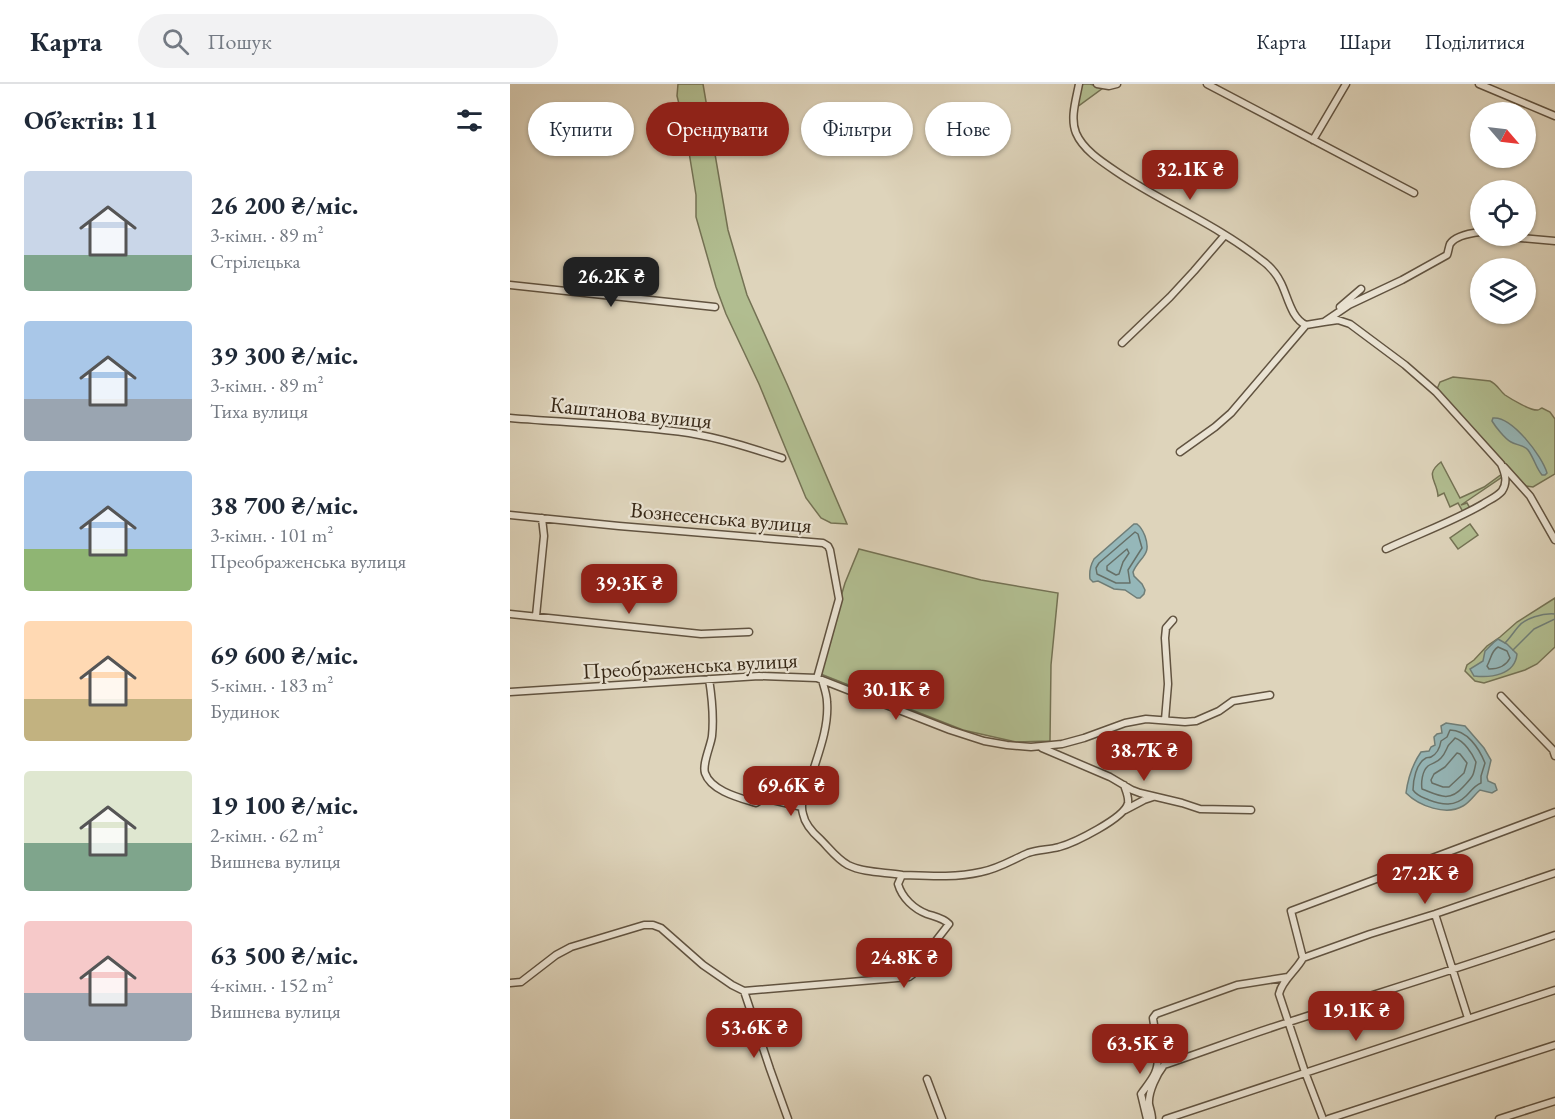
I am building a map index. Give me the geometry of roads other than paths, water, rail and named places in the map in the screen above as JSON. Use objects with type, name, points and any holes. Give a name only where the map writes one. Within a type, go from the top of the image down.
[{"type":"street","points":[[1079,84],[1074,111],[1074,127],[1084,145],[1132,181],[1225,235],[1260,259],[1272,269],[1300,322],[1306,325],[1338,320],[1350,324],[1405,365],[1436,392],[1530,496],[1555,540]]},
{"type":"street","points":[[1096,84],[1109,86],[1117,84]]},
{"type":"street","points":[[1207,84],[1414,193]]},
{"type":"street","points":[[1313,140],[1346,84]]},
{"type":"street","points":[[1479,84],[1555,116]]},
{"type":"street","points":[[1324,322],[1349,305],[1440,260],[1447,255],[1454,240],[1470,234]]},
{"type":"street","points":[[1122,343],[1170,297],[1225,235]]},
{"type":"street","points":[[1536,239],[1555,241]]},
{"type":"street","points":[[510,285],[715,307]]},
{"type":"street","points":[[1324,322],[1361,289]]},
{"type":"street","points":[[1180,452],[1231,413],[1306,325]]},
{"type":"street","name":"Каштанова вулиця","points":[[510,418],[690,433],[724,440],[782,458]]},
{"type":"street","points":[[1386,549],[1468,512],[1498,494],[1505,484],[1501,464]]},
{"type":"street","name":"Вознесенська вулиця","points":[[510,515],[823,543],[830,550],[839,599],[820,679]]},
{"type":"street","points":[[536,616],[543,536],[542,518]]},
{"type":"street","points":[[510,614],[701,634],[749,632]]},
{"type":"street","points":[[1165,720],[1168,684],[1165,638],[1166,628],[1173,620]]},
{"type":"street","name":"Преображенська вулиця","points":[[510,692],[759,676],[820,679],[984,741],[1007,746],[1040,747],[1062,744],[1125,723],[1146,719],[1185,723],[1196,721],[1219,711],[1233,701],[1270,695]]},
{"type":"street","points":[[709,679],[712,738],[705,773],[710,780],[729,794],[756,803],[764,798],[802,807]]},
{"type":"street","points":[[820,679],[827,703],[827,716],[820,748],[804,794],[802,814],[814,833],[848,865],[902,875],[950,876],[980,873],[1037,850],[1068,844],[1154,796]]},
{"type":"street","points":[[1501,696],[1553,750],[1555,756]]},
{"type":"street","name":"Преображенська вулиця","points":[[1040,747],[1110,777],[1140,793],[1182,802],[1200,809],[1251,810]]},
{"type":"street","points":[[1124,785],[1128,804],[1124,811]]},
{"type":"street","points":[[1303,958],[1292,911],[1555,812]]},
{"type":"street","points":[[1323,1119],[1279,994],[1288,977],[1303,958],[1555,873]]},
{"type":"street","points":[[510,983],[520,982],[556,955],[571,947],[644,925],[661,928],[703,966],[744,991],[909,977],[949,924],[944,919],[916,909],[910,903],[898,884],[902,875]]},
{"type":"street","points":[[1435,914],[1468,1018]]},
{"type":"street","points":[[1150,1119],[1151,1094],[1164,1065],[1555,935]]},
{"type":"street","points":[[1150,1119],[1141,1094],[1157,1068],[1158,1039],[1153,1018],[1156,1014],[1237,985],[1288,977]]},
{"type":"street","points":[[1166,1119],[1555,990]]},
{"type":"street","points":[[744,991],[788,1119]]},
{"type":"street","points":[[1328,1119],[1555,1045]]},
{"type":"street","points":[[927,1079],[942,1119]]},
{"type":"street","points":[[1503,1118],[1555,1101]]},
{"type":"water","points":[[1493,418],[1509,423],[1525,438],[1544,466],[1547,473],[1545,475],[1542,475],[1528,450],[1506,438],[1492,421]]},
{"type":"water","points":[[1134,524],[1141,528],[1147,543],[1146,552],[1133,572],[1145,590],[1140,598],[1125,590],[1114,589],[1090,579],[1090,569],[1094,559]]},
{"type":"water","points":[[1498,639],[1517,654],[1512,667],[1501,674],[1474,676],[1470,669],[1483,661],[1485,651]]},
{"type":"water","points":[[1446,723],[1465,726],[1484,748],[1491,760],[1488,781],[1495,784],[1497,790],[1492,793],[1480,790],[1463,806],[1441,810],[1418,802],[1406,793],[1411,772],[1418,757],[1421,752],[1429,751],[1435,745],[1434,737],[1442,733],[1441,726]]},
{"type":"waterway","points":[[1505,643],[1525,621],[1540,615],[1555,614]]},
{"type":"waterway","points":[[1513,650],[1534,629],[1555,619]]}]
